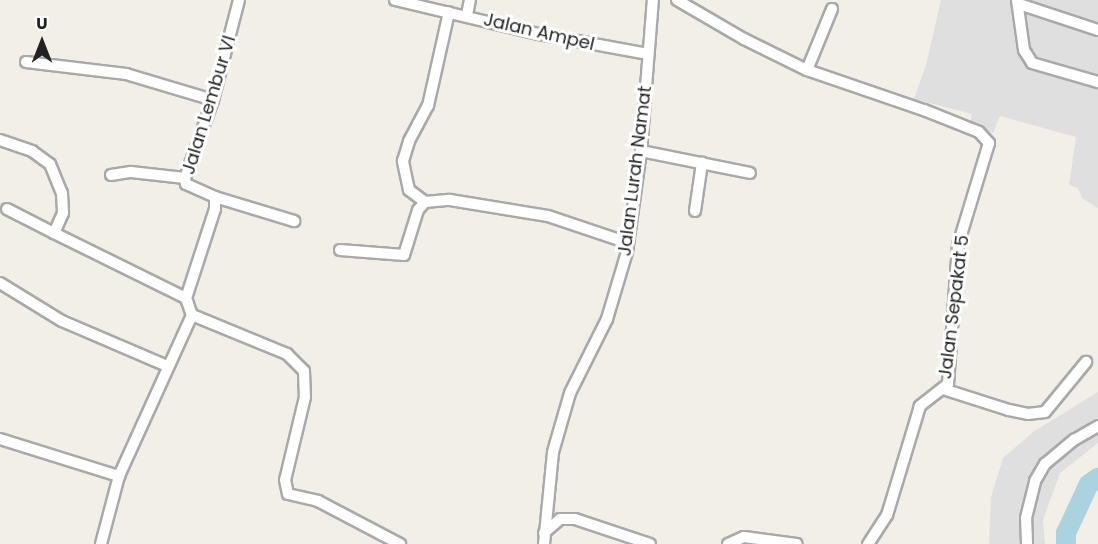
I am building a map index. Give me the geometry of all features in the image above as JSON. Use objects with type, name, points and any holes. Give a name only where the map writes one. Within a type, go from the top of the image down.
[{"type":"street","name":"Jalan Lembur VI","points":[[186,298],[215,209],[215,197],[186,184],[185,178],[213,100],[239,0]]},
{"type":"street","name":"Jalan Ampel","points":[[395,0],[429,4],[449,12],[539,34],[648,54]]},
{"type":"street","points":[[467,15],[470,0]]},
{"type":"street","name":"Jalan Lurah Namat","points":[[544,538],[553,452],[570,393],[607,319],[628,243],[641,150],[654,0]]},
{"type":"street","name":"Jalan Sepakat 5","points":[[677,0],[744,39],[807,70],[924,110],[979,132],[989,143],[958,245],[948,384],[920,406],[887,515],[868,544]]},
{"type":"street","points":[[1098,30],[1018,2],[1024,50],[1032,63],[1098,82]]},
{"type":"street","points":[[807,70],[832,9]]},
{"type":"street","points":[[449,12],[428,106],[409,141],[404,161],[409,190],[425,202],[450,200],[510,207],[628,243]]},
{"type":"street","points":[[26,62],[126,74],[213,100]]},
{"type":"street","points":[[0,140],[32,151],[50,164],[62,193],[63,213],[54,233]]},
{"type":"street","points":[[641,150],[750,173]]},
{"type":"street","points":[[695,211],[702,163]]},
{"type":"street","points":[[111,175],[131,172],[185,178]]},
{"type":"street","points":[[215,197],[294,220]]},
{"type":"street","points":[[340,250],[404,255],[418,210],[425,202]]},
{"type":"street","points":[[7,209],[186,298],[192,315],[119,476],[101,544]]},
{"type":"street","points":[[0,284],[62,321],[167,366]]},
{"type":"street","points":[[192,315],[287,354],[304,371],[304,397],[285,480],[288,494],[318,501],[400,544]]},
{"type":"street","points":[[942,389],[1009,410],[1028,414],[1045,412],[1086,362]]},
{"type":"street","points":[[1027,544],[1026,518],[1035,481],[1045,464],[1074,440],[1098,426]]},
{"type":"street","points":[[0,439],[119,476]]},
{"type":"street","points":[[544,538],[560,519],[567,519],[626,540],[650,544]]},
{"type":"street","points":[[728,544],[744,537],[797,544]]},
{"type":"shaded area","points":[[941,0],[1098,0],[1098,208],[1082,198],[1078,188],[1069,185],[1076,137],[1000,116],[993,133],[970,126],[972,114],[914,99],[926,65]]},
{"type":"shaded area","points":[[1098,392],[1098,443],[1060,473],[1043,520],[1045,544],[989,544],[991,497],[1003,458],[1033,432]]},
{"type":"waterway","points":[[1066,544],[1066,533],[1089,484],[1098,478]]}]
